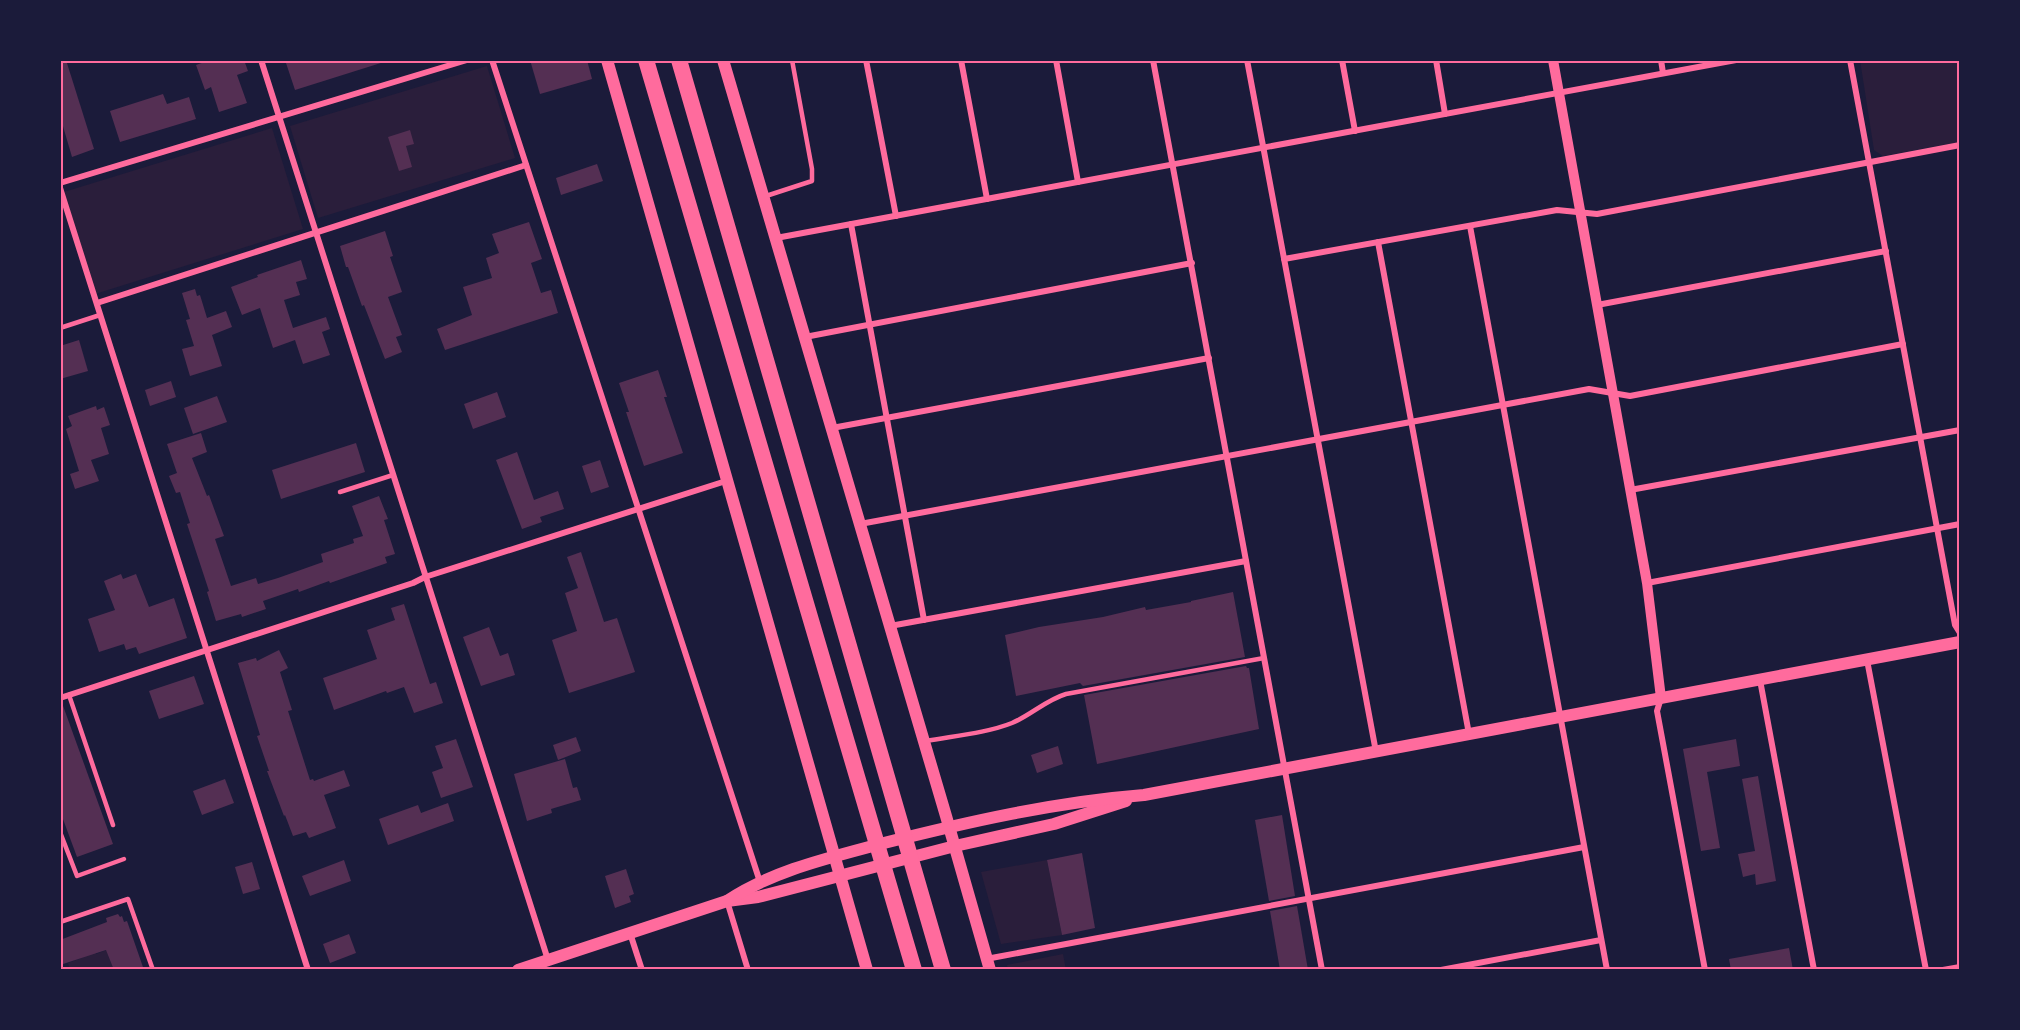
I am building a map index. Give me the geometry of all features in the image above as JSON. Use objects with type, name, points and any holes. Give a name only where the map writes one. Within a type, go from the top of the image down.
[{"type":"highway","points":[[646,60],[914,970]]},
{"type":"highway","points":[[680,60],[943,970]]},
{"type":"main road","points":[[607,60],[867,970]]},
{"type":"main road","points":[[723,60],[988,965]]},
{"type":"main road","points":[[727,901],[760,882],[834,856],[949,826],[1084,801],[1144,795],[1960,642]]},
{"type":"main road","points":[[521,970],[727,901],[758,897],[954,846],[1054,824],[1144,795]]},
{"type":"street","points":[[261,60],[548,960]]},
{"type":"street","points":[[60,183],[467,60]]},
{"type":"street","points":[[492,60],[760,882]]},
{"type":"street","points":[[866,60],[896,216]]},
{"type":"street","points":[[961,60],[987,199]]},
{"type":"street","points":[[1056,60],[1078,182]]},
{"type":"street","points":[[1153,60],[1322,970]]},
{"type":"street","points":[[1247,60],[1376,752]]},
{"type":"street","points":[[1342,60],[1355,131]]},
{"type":"street","points":[[1436,60],[1445,114]]},
{"type":"street","points":[[1553,60],[1647,583],[1661,698],[1657,711],[1705,970]]},
{"type":"street","points":[[1661,60],[1663,73]]},
{"type":"street","points":[[776,238],[1736,60]]},
{"type":"street","points":[[1850,60],[1955,625],[1960,633]]},
{"type":"street","points":[[1284,259],[1557,210],[1597,213],[1960,146]]},
{"type":"street","points":[[97,303],[526,165]]},
{"type":"street","points":[[60,188],[308,970]]},
{"type":"street","points":[[851,224],[924,620]]},
{"type":"street","points":[[1470,226],[1607,970]]},
{"type":"street","points":[[1378,242],[1469,734]]},
{"type":"street","points":[[1597,305],[1886,251]]},
{"type":"street","points":[[805,337],[1192,263]]},
{"type":"street","points":[[860,524],[1589,388],[1630,396],[1903,345]]},
{"type":"street","points":[[832,428],[1209,358]]},
{"type":"street","points":[[1630,490],[1960,430]]},
{"type":"street","points":[[60,698],[726,480]]},
{"type":"street","points":[[1647,583],[1960,524]]},
{"type":"street","points":[[890,626],[1246,561]]},
{"type":"street","points":[[1867,660],[1926,970]]},
{"type":"street","points":[[1760,680],[1814,970]]},
{"type":"street","points":[[988,965],[1310,898],[1584,847]]},
{"type":"street","points":[[727,901],[748,970]]},
{"type":"street","points":[[630,933],[642,970]]},
{"type":"street","points":[[1441,970],[1601,940]]},
{"type":"street","points":[[1942,970],[1960,967]]},
{"type":"lane","points":[[764,196],[812,181],[792,60]]},
{"type":"lane","points":[[60,328],[100,315]]},
{"type":"lane","points":[[340,492],[393,475]]},
{"type":"lane","points":[[924,741],[1003,726],[1019,720],[1049,700],[1066,694],[1264,658]]},
{"type":"lane","points":[[69,695],[113,825]]},
{"type":"lane","points":[[60,832],[77,876],[124,859]]},
{"type":"lane","points":[[60,922],[128,899],[153,970]]},
{"type":"shaded area","points":[[1860,60],[1960,60],[1960,142],[1883,156],[1874,150]]},
{"type":"shaded area","points":[[487,66],[515,158],[318,218],[290,126]]},
{"type":"shaded area","points":[[272,128],[303,229],[95,294],[64,192]]},
{"type":"shaded area","points":[[1047,860],[1062,935],[1001,944],[981,872]]},
{"type":"shaded area","points":[[94,948],[96,954],[109,949],[114,970],[70,970],[68,963],[81,958]]},
{"type":"shaded area","points":[[1063,954],[1066,970],[1008,970],[1007,965]]},
{"type":"building","points":[[60,60],[66,60],[94,149],[72,157],[60,116]]},
{"type":"building","points":[[210,60],[244,60],[248,71],[237,75],[247,103],[219,112],[211,87],[205,90],[196,65]]},
{"type":"building","points":[[285,60],[384,60],[384,62],[295,90]]},
{"type":"building","points":[[530,60],[587,60],[592,79],[540,94]]},
{"type":"building","points":[[163,94],[167,104],[189,97],[196,119],[120,142],[110,111]]},
{"type":"building","points":[[410,130],[414,144],[406,146],[412,167],[399,171],[388,137]]},
{"type":"building","points":[[597,164],[603,181],[561,195],[556,178]]},
{"type":"building","points":[[529,222],[542,259],[531,263],[541,293],[551,290],[558,313],[445,350],[437,329],[472,315],[463,287],[492,278],[486,258],[499,253],[492,234]]},
{"type":"building","points":[[385,231],[393,256],[390,257],[402,292],[388,297],[402,335],[396,337],[402,352],[385,359],[348,267],[346,267],[340,246]]},
{"type":"building","points":[[301,260],[307,279],[296,282],[300,295],[284,300],[293,328],[326,317],[330,329],[322,332],[330,355],[303,364],[295,340],[273,348],[260,308],[242,315],[231,287],[258,277],[257,275]]},
{"type":"building","points":[[195,289],[197,296],[200,295],[207,318],[226,311],[232,327],[212,335],[222,366],[190,376],[182,349],[194,346],[186,320],[190,319],[182,293]]},
{"type":"building","points":[[79,340],[88,371],[60,379],[60,346]]},
{"type":"building","points":[[658,370],[667,397],[664,397],[683,453],[644,466],[619,383]]},
{"type":"building","points":[[171,381],[176,397],[150,406],[145,390]]},
{"type":"building","points":[[497,392],[506,417],[473,429],[464,404]]},
{"type":"building","points":[[217,396],[227,422],[193,434],[184,408]]},
{"type":"building","points":[[96,406],[97,410],[104,407],[110,425],[101,428],[109,454],[91,460],[99,481],[75,489],[70,474],[79,471],[66,429],[72,426],[68,416]]},
{"type":"building","points":[[201,433],[207,452],[192,458],[224,536],[215,539],[231,586],[256,578],[258,584],[323,562],[321,554],[354,543],[353,539],[363,536],[352,506],[379,496],[388,519],[384,520],[395,554],[385,557],[387,563],[330,583],[329,581],[299,592],[298,589],[263,601],[266,609],[242,617],[241,614],[216,621],[207,592],[209,591],[187,524],[190,523],[180,492],[176,493],[169,476],[177,473],[167,444]]},
{"type":"building","points":[[356,443],[365,472],[281,499],[272,470]]},
{"type":"building","points":[[517,452],[534,500],[558,491],[564,509],[540,517],[542,522],[522,529],[496,460]]},
{"type":"building","points":[[600,460],[609,487],[591,493],[582,466]]},
{"type":"building","points":[[581,552],[604,622],[617,618],[635,672],[569,693],[552,640],[577,631],[565,593],[578,588],[567,557]]},
{"type":"building","points":[[121,574],[123,579],[136,574],[149,607],[174,598],[187,638],[139,654],[136,647],[126,650],[124,644],[99,652],[88,619],[115,610],[104,581]]},
{"type":"building","points":[[1233,592],[1245,657],[1083,686],[1080,683],[1016,696],[1005,635],[1145,607],[1146,610],[1191,602]]},
{"type":"building","points":[[404,604],[430,684],[436,682],[443,703],[414,713],[404,687],[387,693],[386,691],[334,710],[323,678],[377,659],[367,630],[395,620],[391,608]]},
{"type":"building","points":[[489,627],[500,656],[508,653],[515,675],[481,686],[463,637]]},
{"type":"building","points":[[279,650],[288,668],[280,672],[292,710],[288,711],[310,780],[314,781],[344,770],[350,786],[324,795],[336,828],[309,838],[306,832],[293,836],[284,816],[267,771],[269,771],[257,736],[260,735],[238,663],[256,658],[257,661]]},
{"type":"building","points":[[1246,666],[1249,668],[1259,729],[1097,764],[1084,695]]},
{"type":"building","points":[[194,676],[204,704],[159,719],[149,691]]},
{"type":"building","points":[[60,703],[62,703],[113,844],[77,857],[60,811]]},
{"type":"building","points":[[576,737],[581,751],[558,760],[553,745]]},
{"type":"building","points":[[456,739],[473,787],[441,798],[432,772],[443,768],[435,746]]},
{"type":"building","points":[[1736,739],[1740,766],[1707,772],[1720,848],[1701,851],[1683,749]]},
{"type":"building","points":[[1058,746],[1063,764],[1037,773],[1031,755]]},
{"type":"building","points":[[565,759],[573,788],[577,787],[581,800],[551,809],[552,813],[527,821],[514,774]]},
{"type":"building","points":[[1758,776],[1776,881],[1756,885],[1755,874],[1743,877],[1738,854],[1755,851],[1742,779]]},
{"type":"building","points":[[225,779],[234,803],[202,815],[193,791]]},
{"type":"building","points":[[448,803],[454,821],[388,845],[379,819],[418,805],[421,813]]},
{"type":"building","points":[[1282,815],[1295,896],[1269,901],[1255,820]]},
{"type":"building","points":[[1082,853],[1095,928],[1062,935],[1047,860]]},
{"type":"building","points":[[344,860],[351,881],[310,896],[302,876]]},
{"type":"building","points":[[252,862],[260,889],[243,894],[235,867]]},
{"type":"building","points":[[626,869],[634,894],[629,896],[631,902],[615,908],[605,876]]},
{"type":"building","points":[[1297,906],[1308,970],[1280,970],[1270,911]]},
{"type":"building","points":[[118,914],[122,916],[124,922],[127,921],[144,970],[114,970],[106,950],[60,965],[60,940],[107,922],[106,918]]},
{"type":"building","points":[[349,934],[356,953],[330,963],[323,944]]},
{"type":"building","points":[[1789,948],[1793,970],[1731,970],[1729,959]]}]
